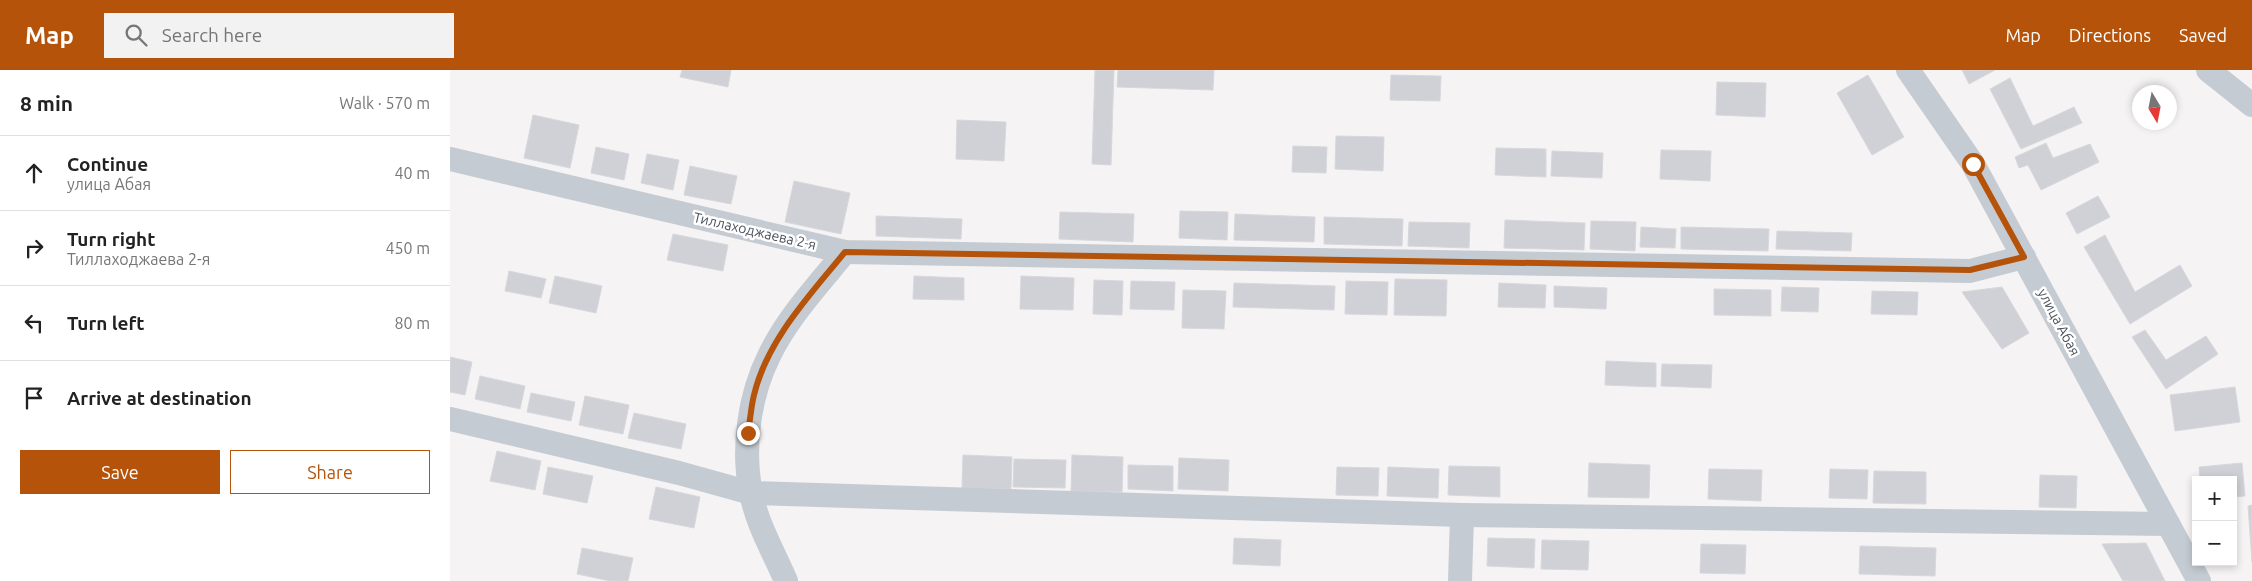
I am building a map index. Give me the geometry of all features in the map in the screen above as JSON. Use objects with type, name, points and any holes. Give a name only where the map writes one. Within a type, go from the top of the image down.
[{"type":"street","name":"улица Абая","points":[[1908,70],[1973,164],[2199,581]]},
{"type":"street","points":[[2208,70],[2252,105]]},
{"type":"street","name":"Тиллаходжаева 2-я","points":[[450,159],[845,252],[1970,270],[2024,257]]},
{"type":"street","points":[[786,581],[761,525],[751,493],[748,467],[748,433],[754,394],[769,355],[801,306],[845,252]]},
{"type":"street","points":[[450,419],[679,473],[751,493],[1462,516],[2168,524]]},
{"type":"street","points":[[1460,581],[1462,516]]},
{"type":"building","points":[[682,70],[731,70],[728,87],[680,77]]},
{"type":"building","points":[[1095,70],[1114,70],[1111,165],[1092,164]]},
{"type":"building","points":[[1118,70],[1214,70],[1213,90],[1117,87]]},
{"type":"building","points":[[1962,70],[1995,70],[1969,84]]},
{"type":"building","points":[[1391,75],[1441,76],[1440,101],[1390,100]]},
{"type":"building","points":[[1868,75],[1904,137],[1872,155],[1837,93]]},
{"type":"building","points":[[2010,78],[2033,126],[2074,107],[2082,123],[2021,149],[1990,89]]},
{"type":"building","points":[[1717,82],[1766,83],[1765,117],[1716,115]]},
{"type":"building","points":[[533,115],[579,125],[570,168],[524,158]]},
{"type":"building","points":[[957,120],[1006,122],[1004,161],[956,159]]},
{"type":"building","points":[[1336,136],[1384,137],[1383,171],[1335,169]]},
{"type":"building","points":[[2046,143],[2053,158],[2090,144],[2099,162],[2041,190],[2028,165],[2019,168],[2015,157]]},
{"type":"building","points":[[1293,146],[1327,147],[1326,173],[1292,172]]},
{"type":"building","points":[[596,147],[629,154],[624,180],[591,173]]},
{"type":"building","points":[[1496,148],[1546,149],[1546,177],[1495,175]]},
{"type":"building","points":[[1661,150],[1711,151],[1710,181],[1660,179]]},
{"type":"building","points":[[1552,151],[1603,153],[1602,178],[1551,176]]},
{"type":"building","points":[[647,154],[679,160],[673,190],[641,183]]},
{"type":"building","points":[[690,166],[737,176],[731,204],[684,195]]},
{"type":"building","points":[[794,181],[850,193],[841,234],[785,222]]},
{"type":"building","points":[[2098,196],[2110,217],[2077,234],[2066,213]]},
{"type":"building","points":[[1180,211],[1228,212],[1227,240],[1179,238]]},
{"type":"building","points":[[1060,212],[1134,214],[1133,242],[1059,239]]},
{"type":"building","points":[[1235,214],[1315,217],[1314,242],[1234,240]]},
{"type":"building","points":[[876,216],[962,219],[961,239],[876,236]]},
{"type":"building","points":[[1324,217],[1403,219],[1402,246],[1324,244]]},
{"type":"building","points":[[1505,220],[1585,223],[1584,250],[1504,248]]},
{"type":"building","points":[[1591,221],[1636,222],[1635,251],[1590,249]]},
{"type":"building","points":[[1409,222],[1470,223],[1469,248],[1408,246]]},
{"type":"building","points":[[1641,227],[1676,229],[1675,248],[1640,247]]},
{"type":"building","points":[[1681,227],[1769,229],[1768,251],[1681,249]]},
{"type":"building","points":[[1777,231],[1852,233],[1851,251],[1776,249]]},
{"type":"building","points":[[673,234],[728,245],[723,271],[667,260]]},
{"type":"building","points":[[2105,235],[2135,292],[2180,265],[2192,286],[2130,324],[2084,247]]},
{"type":"building","points":[[509,271],[546,279],[541,298],[505,291]]},
{"type":"building","points":[[555,276],[602,286],[596,313],[549,303]]},
{"type":"building","points":[[914,276],[964,278],[964,300],[913,299]]},
{"type":"building","points":[[1021,276],[1074,278],[1073,310],[1020,309]]},
{"type":"building","points":[[1395,279],[1447,280],[1446,316],[1394,315]]},
{"type":"building","points":[[1094,280],[1123,281],[1122,315],[1093,314]]},
{"type":"building","points":[[1131,281],[1175,282],[1174,310],[1130,309]]},
{"type":"building","points":[[1346,281],[1388,282],[1387,315],[1345,314]]},
{"type":"building","points":[[1234,283],[1335,286],[1334,310],[1233,307]]},
{"type":"building","points":[[1499,283],[1546,285],[1545,308],[1498,307]]},
{"type":"building","points":[[1554,286],[1607,288],[1606,309],[1554,307]]},
{"type":"building","points":[[1782,287],[1819,288],[1818,312],[1781,311]]},
{"type":"building","points":[[2002,287],[2029,333],[2002,349],[1962,292]]},
{"type":"building","points":[[1714,289],[1771,290],[1771,316],[1714,315]]},
{"type":"building","points":[[1183,290],[1226,291],[1224,329],[1182,328]]},
{"type":"building","points":[[1872,291],[1918,292],[1917,315],[1871,314]]},
{"type":"building","points":[[2145,330],[2166,360],[2206,336],[2218,354],[2166,389],[2132,337]]},
{"type":"building","points":[[450,357],[472,362],[465,395],[450,392]]},
{"type":"building","points":[[1606,361],[1656,363],[1656,387],[1605,385]]},
{"type":"building","points":[[1662,364],[1712,365],[1711,388],[1661,386]]},
{"type":"building","points":[[480,376],[525,386],[520,409],[475,399]]},
{"type":"building","points":[[2235,387],[2240,422],[2175,431],[2170,395]]},
{"type":"building","points":[[531,393],[575,402],[571,421],[527,412]]},
{"type":"building","points":[[585,396],[629,405],[623,434],[579,425]]},
{"type":"building","points":[[634,413],[686,424],[681,449],[628,438]]},
{"type":"building","points":[[497,451],[541,461],[535,490],[490,481]]},
{"type":"building","points":[[963,455],[1012,457],[1011,489],[962,488]]},
{"type":"building","points":[[1072,455],[1123,457],[1122,492],[1071,491]]},
{"type":"building","points":[[1179,458],[1229,460],[1228,491],[1178,489]]},
{"type":"building","points":[[1014,459],[1066,460],[1065,488],[1013,487]]},
{"type":"building","points":[[1589,463],[1650,465],[1649,498],[1588,497]]},
{"type":"building","points":[[2242,463],[2245,496],[2237,497],[2237,476],[2200,476],[2199,467]]},
{"type":"building","points":[[1128,465],[1173,466],[1173,491],[1128,489]]},
{"type":"building","points":[[1449,466],[1500,467],[1500,497],[1448,495]]},
{"type":"building","points":[[548,467],[593,476],[587,503],[543,494]]},
{"type":"building","points":[[1337,467],[1379,468],[1378,496],[1336,495]]},
{"type":"building","points":[[1388,467],[1439,469],[1438,498],[1387,496]]},
{"type":"building","points":[[1709,469],[1762,470],[1761,501],[1708,499]]},
{"type":"building","points":[[1830,469],[1868,470],[1867,499],[1829,498]]},
{"type":"building","points":[[1874,471],[1926,472],[1926,504],[1873,503]]},
{"type":"building","points":[[2040,475],[2077,476],[2076,508],[2039,507]]},
{"type":"building","points":[[656,487],[700,497],[694,528],[649,519]]},
{"type":"building","points":[[2252,505],[2252,562],[2248,506]]},
{"type":"building","points":[[1234,538],[1281,540],[1280,566],[1233,564]]},
{"type":"building","points":[[1488,538],[1535,539],[1534,568],[1487,566]]},
{"type":"building","points":[[1542,540],[1589,541],[1588,570],[1541,569]]},
{"type":"building","points":[[2146,543],[2165,581],[2123,581],[2102,544]]},
{"type":"building","points":[[1701,544],[1746,545],[1745,574],[1700,573]]},
{"type":"building","points":[[1860,546],[1936,548],[1935,576],[1859,574]]},
{"type":"building","points":[[582,548],[633,558],[628,581],[610,581],[577,574]]},
{"type":"route","points":[[748,433],[754,394],[769,355],[801,306],[845,252],[1970,270],[2024,257],[1973,164]]}]
